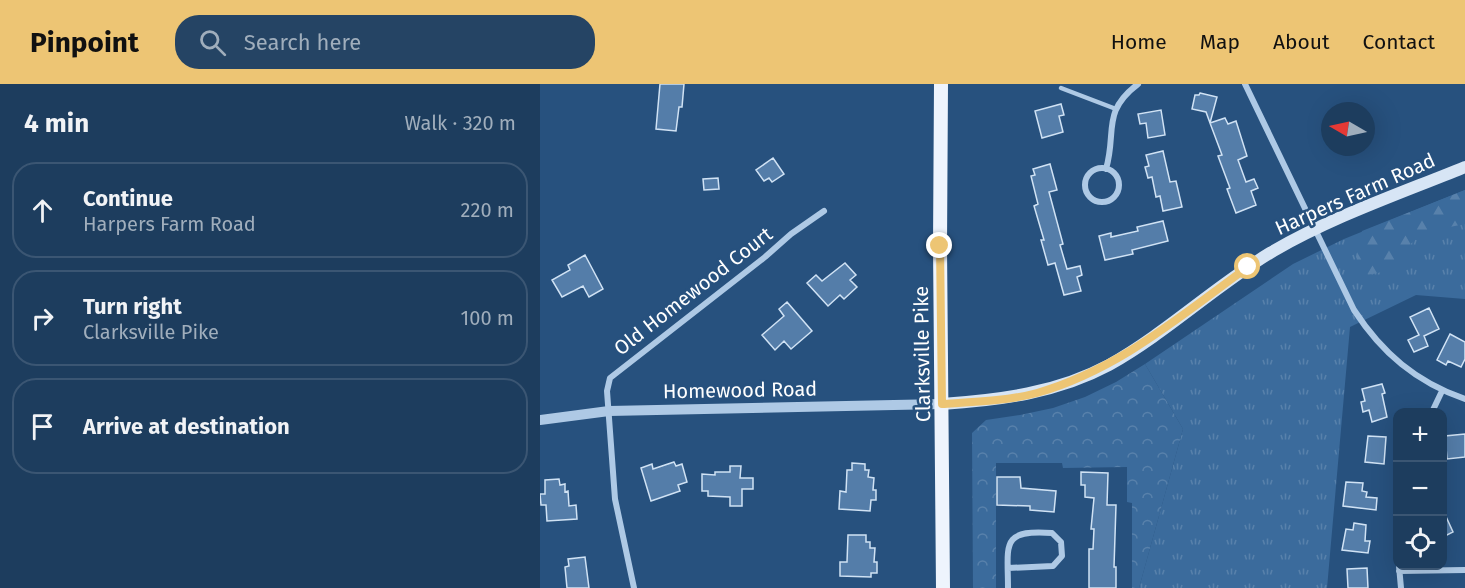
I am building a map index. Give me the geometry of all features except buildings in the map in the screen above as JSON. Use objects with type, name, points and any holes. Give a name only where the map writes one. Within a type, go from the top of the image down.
[{"type":"main road","name":"Clarksville Pike","points":[[941,84],[943,588]]},
{"type":"main road","name":"Harpers Farm Road","points":[[942,404],[1036,393],[1076,380],[1107,366],[1159,333],[1248,267],[1315,229],[1465,167]]},
{"type":"street","points":[[1106,169],[1110,155],[1110,124],[1116,109],[1129,91],[1138,84]]},
{"type":"street","points":[[1245,84],[1354,310],[1365,328],[1406,370],[1442,391],[1465,399]]},
{"type":"street","points":[[1106,169],[1115,174],[1119,190],[1112,200],[1097,202],[1088,194],[1086,182],[1088,176],[1095,170],[1106,169]]},
{"type":"street","name":"Old Homewood Court","points":[[609,411],[607,391],[610,378],[765,257],[791,234],[824,211]]},
{"type":"street","points":[[1434,408],[1442,391]]},
{"type":"street","name":"Homewood Road","points":[[540,420],[609,411],[942,404]]},
{"type":"street","points":[[609,411],[615,499],[634,588]]},
{"type":"street","points":[[1008,568],[1053,566],[1062,556],[1061,542],[1052,534],[1021,533],[1010,542],[1008,549],[1008,568],[1008,588]]},
{"type":"street","points":[[1447,569],[1465,570]]},
{"type":"street","points":[[1399,570],[1401,588]]},
{"type":"lane","points":[[1061,88],[1116,109]]},
{"type":"green space","points":[[1465,190],[1465,299],[1416,295],[1350,327],[1327,588],[1139,588],[1183,429],[1145,364],[1293,264],[1344,239]]},
{"type":"green space","points":[[1465,190],[1465,224],[1424,232],[1405,249],[1387,271],[1368,275],[1356,257],[1362,231]]},
{"type":"green space","points":[[1145,364],[1183,429],[1139,588],[1132,588],[1132,503],[1127,502],[1127,467],[1063,468],[1062,463],[996,463],[996,588],[973,588],[972,433],[986,420],[1053,408],[1085,397]]},
{"type":"route","points":[[940,246],[942,404],[975,402],[1036,393],[1076,380],[1107,366],[1134,350],[1248,267]]}]
